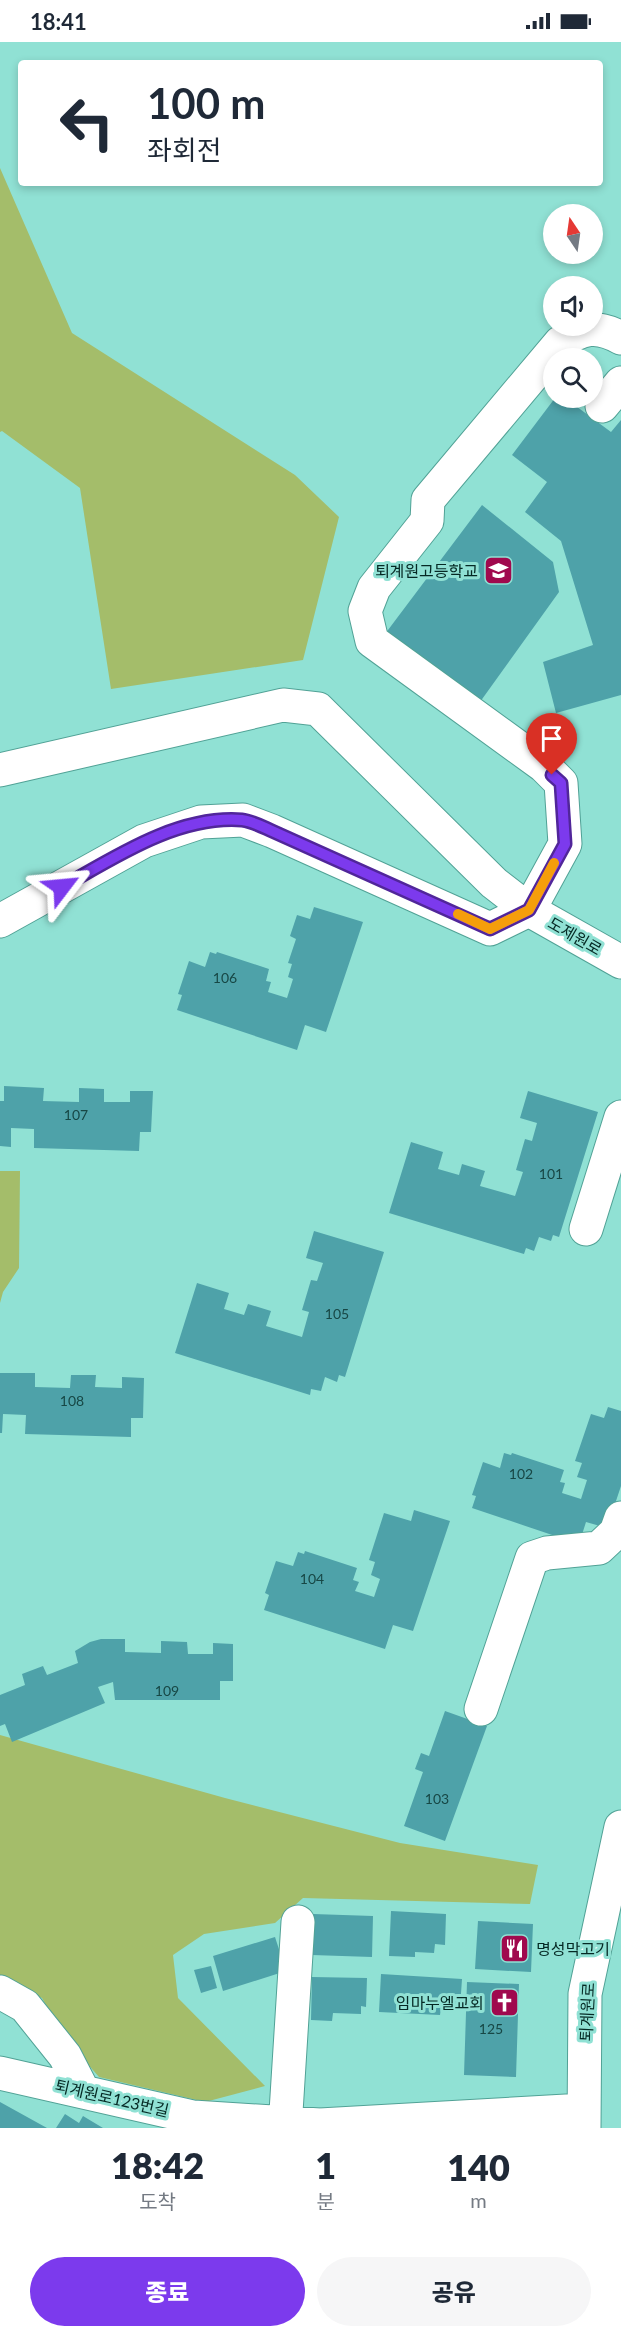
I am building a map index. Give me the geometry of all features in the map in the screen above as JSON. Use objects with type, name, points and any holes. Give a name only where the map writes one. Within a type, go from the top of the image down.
[{"type":"street","points":[[0,921],[144,841],[201,822],[243,820],[490,929],[529,910],[565,844],[561,783],[544,766],[372,641],[365,611],[374,588],[427,521],[428,500],[560,343],[580,330],[608,331],[621,338]]},
{"type":"street","name":"도제원로","points":[[0,770],[283,705],[318,709],[494,883],[529,910],[621,962]]},
{"type":"street","points":[[586,1229],[621,1117]]},
{"type":"street","points":[[481,1709],[532,1558],[599,1548],[616,1532],[621,1518]]},
{"type":"street","name":"퇴계원로","points":[[584,2119],[585,1994],[621,1827]]},
{"type":"street","points":[[285,2125],[298,1922]]},
{"type":"street","points":[[0,1992],[25,2006],[65,2056],[83,2091]]},
{"type":"street","name":"퇴계원로123번길","points":[[0,2073],[193,2117],[285,2125],[584,2119]]},
{"type":"green space","points":[[0,168],[72,333],[295,475],[339,517],[303,660],[111,689],[80,488],[2,431],[0,432]]},
{"type":"green space","points":[[0,1171],[20,1171],[19,1268],[3,1292],[0,1303]]},
{"type":"green space","points":[[0,1735],[225,1798],[400,1843],[538,1865],[530,1904],[303,1898],[275,1923],[204,1934],[173,1955],[178,1998],[265,2086],[205,2102],[99,2077],[65,2038],[42,1998],[0,1980]]},
{"type":"building","points":[[547,408],[579,408],[611,432],[621,420],[621,695],[556,713],[543,662],[593,645],[561,541],[525,512],[547,482],[512,455]]},
{"type":"building","points":[[482,505],[553,562],[559,592],[480,702],[385,634]]},
{"type":"building","points":[[314,907],[363,922],[326,1032],[305,1025],[297,1050],[177,1010],[182,995],[178,994],[189,961],[205,967],[210,952],[216,954],[217,952],[269,969],[266,981],[271,982],[268,992],[287,998],[293,979],[288,977],[292,964],[288,963],[296,939],[290,936],[297,915],[310,919]]},
{"type":"building","points":[[4,1086],[44,1088],[43,1101],[79,1102],[79,1088],[104,1089],[104,1102],[130,1102],[130,1091],[153,1091],[151,1132],[140,1132],[139,1151],[34,1148],[34,1129],[11,1128],[11,1147],[0,1146],[0,1101],[4,1101]]},
{"type":"building","points":[[528,1091],[598,1112],[559,1237],[553,1235],[551,1241],[539,1237],[534,1251],[526,1248],[524,1254],[389,1213],[411,1142],[443,1152],[438,1169],[459,1175],[462,1164],[485,1171],[480,1186],[515,1196],[523,1172],[516,1170],[525,1139],[532,1141],[537,1123],[520,1118]]},
{"type":"building","points":[[314,1231],[384,1252],[345,1377],[339,1375],[337,1382],[325,1377],[321,1391],[311,1389],[310,1395],[175,1353],[197,1283],[229,1293],[224,1309],[244,1315],[248,1304],[271,1311],[266,1326],[302,1337],[309,1312],[302,1310],[311,1280],[317,1281],[323,1263],[306,1258]]},
{"type":"building","points":[[0,1373],[35,1373],[35,1387],[70,1388],[71,1375],[96,1375],[95,1387],[122,1388],[122,1377],[144,1378],[143,1418],[131,1418],[131,1437],[25,1434],[26,1415],[3,1414],[2,1433],[0,1433]]},
{"type":"building","points":[[608,1407],[621,1411],[621,1486],[607,1528],[586,1522],[579,1544],[472,1508],[476,1496],[472,1495],[483,1462],[500,1468],[504,1453],[511,1455],[512,1453],[564,1470],[560,1482],[565,1483],[562,1493],[581,1499],[587,1480],[577,1477],[582,1463],[575,1461],[591,1414],[604,1418]]},
{"type":"building","points":[[414,1510],[450,1521],[413,1631],[393,1625],[385,1649],[264,1610],[269,1595],[265,1593],[276,1561],[293,1566],[298,1552],[304,1554],[305,1551],[357,1568],[353,1580],[359,1582],[355,1591],[374,1597],[380,1579],[371,1575],[375,1562],[369,1560],[384,1513],[411,1521]]},
{"type":"building","points":[[101,1639],[125,1639],[125,1652],[161,1653],[161,1641],[187,1642],[188,1654],[213,1654],[213,1643],[233,1644],[233,1681],[220,1681],[220,1700],[115,1700],[113,1682],[98,1687],[105,1703],[12,1742],[5,1724],[0,1726],[0,1695],[25,1685],[22,1674],[43,1666],[47,1675],[78,1663],[75,1651],[90,1642]]},
{"type":"building","points":[[445,1711],[487,1726],[445,1841],[404,1826],[423,1772],[415,1769],[421,1753],[429,1756]]},
{"type":"building","points":[[391,1911],[446,1914],[445,1945],[435,1944],[434,1953],[415,1952],[415,1957],[389,1956]]},
{"type":"building","points":[[313,1914],[373,1916],[372,1957],[312,1955]]},
{"type":"building","points":[[478,1921],[533,1924],[531,1972],[475,1969]]},
{"type":"building","points":[[275,1937],[286,1971],[223,1991],[213,1956]]},
{"type":"building","points":[[211,1966],[217,1988],[201,1993],[194,1970]]},
{"type":"building","points":[[381,1974],[462,1979],[460,2008],[441,2007],[440,2015],[379,2012]]},
{"type":"building","points":[[312,1977],[367,1978],[366,2007],[361,2006],[361,2014],[333,2013],[332,2021],[311,2020]]},
{"type":"building","points":[[467,1982],[519,1984],[516,2077],[464,2075]]},
{"type":"building","points":[[0,2102],[47,2128],[0,2128]]},
{"type":"building","points":[[65,2114],[79,2123],[83,2116],[103,2128],[56,2128]]},
{"type":"slow traffic","points":[[458,914],[490,929],[529,910],[554,863]]},
{"type":"place","name":"퇴계원고등학교","points":[[499,571]]},
{"type":"place","name":"명성막고기","points":[[515,1949]]},
{"type":"place","name":"임마누엘교회","points":[[505,2003]]},
{"type":"route","points":[[62,887],[144,841],[201,822],[243,820],[490,929],[529,910],[565,844],[561,783],[552,775]]}]
